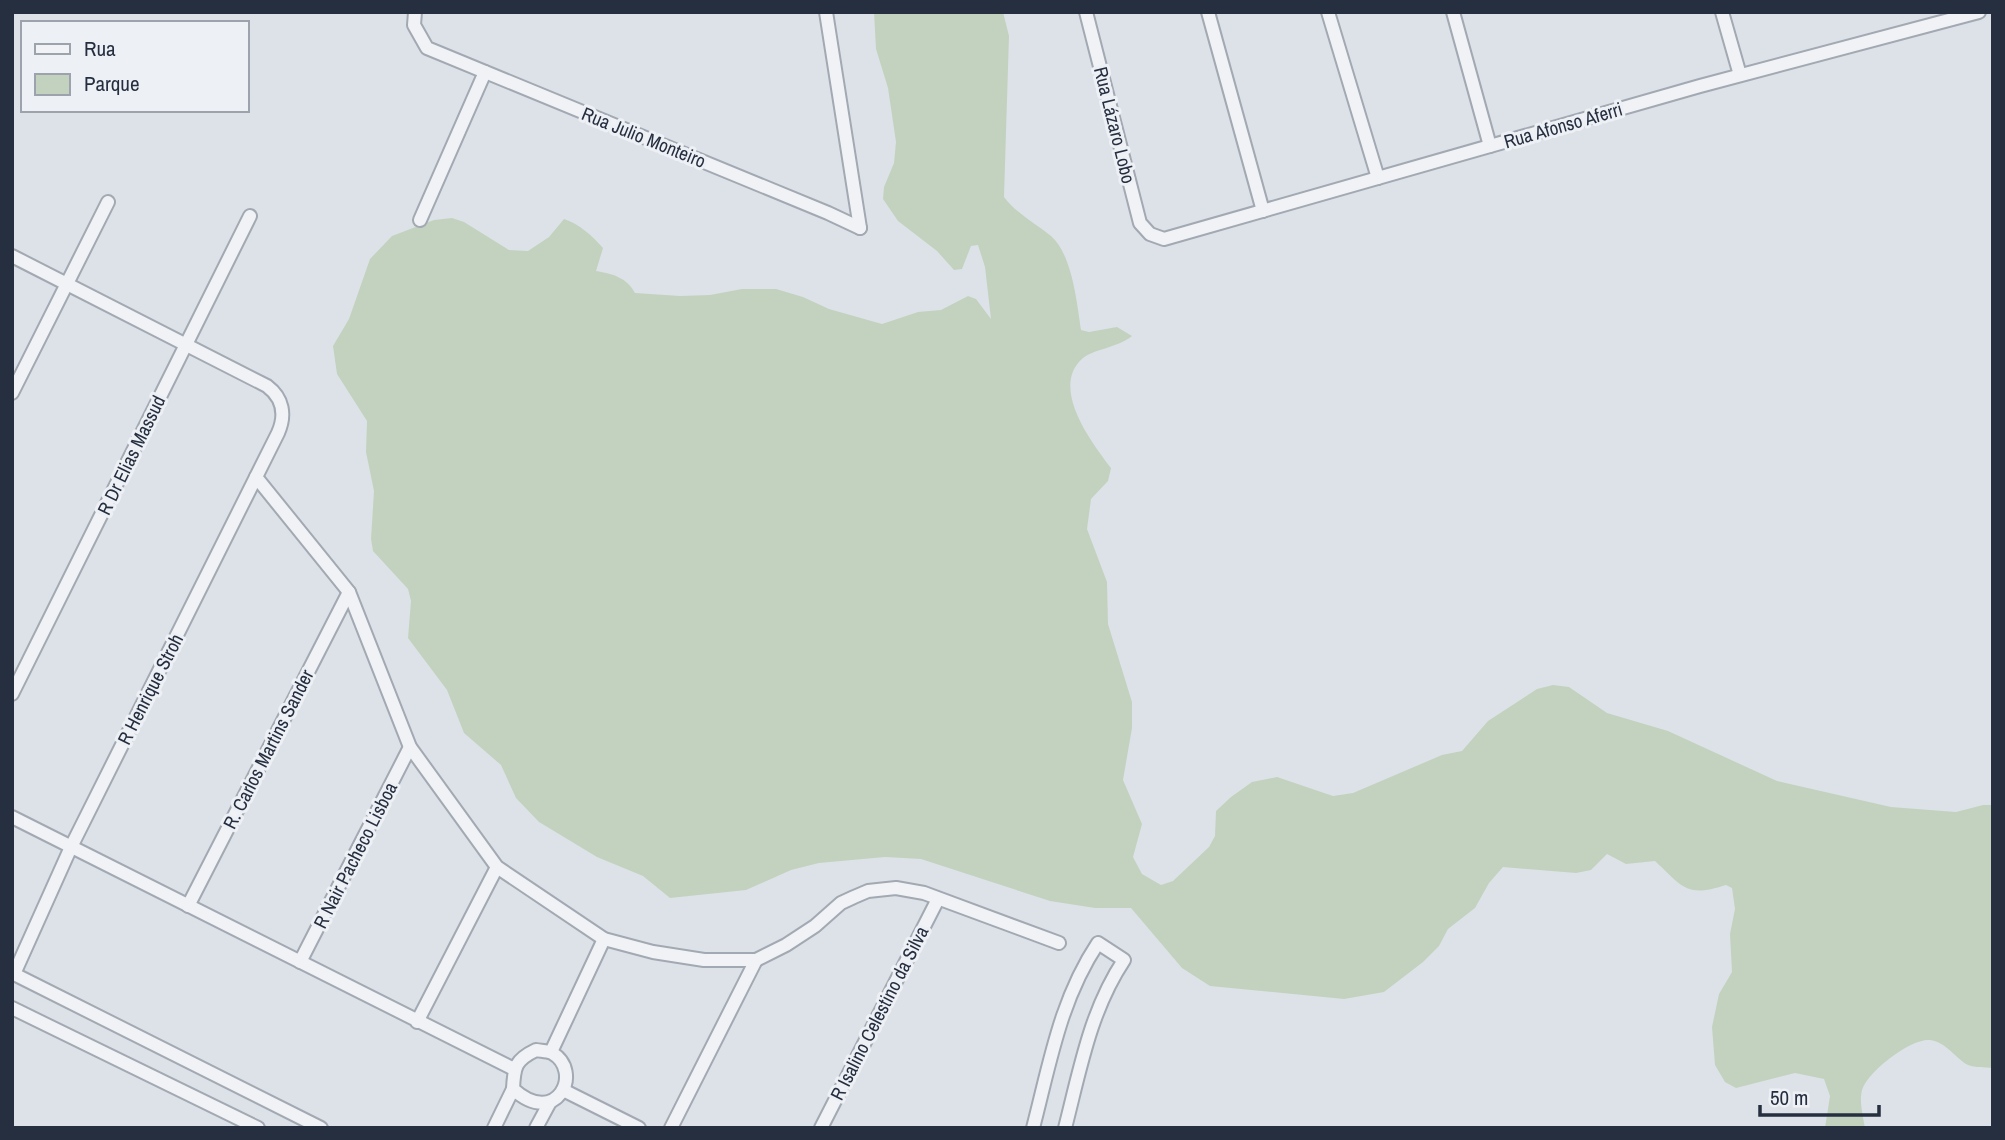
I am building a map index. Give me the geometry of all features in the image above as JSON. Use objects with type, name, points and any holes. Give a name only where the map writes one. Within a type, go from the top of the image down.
[{"type":"street","name":"Rua Julio Monteiro","points":[[415,12],[414,25],[427,48],[860,228],[826,12]]},
{"type":"street","name":"Rua Lázaro Lobo","points":[[1086,12],[1140,223],[1150,234]]},
{"type":"street","points":[[1208,12],[1264,211]]},
{"type":"street","points":[[1328,12],[1378,178]]},
{"type":"street","points":[[1453,12],[1490,146]]},
{"type":"street","points":[[1722,12],[1741,75]]},
{"type":"street","name":"Rua Afonso Aferri","points":[[1150,234],[1164,239],[1741,75],[1979,12]]},
{"type":"street","points":[[420,220],[485,72]]},
{"type":"street","points":[[12,393],[108,202]]},
{"type":"street","name":"R Dr Elias Massud","points":[[12,694],[250,215]]},
{"type":"street","points":[[12,256],[186,344]]},
{"type":"street","name":"R Henrique Stroh","points":[[13,974],[71,847],[280,428],[283,416],[276,394],[267,386],[186,344]]},
{"type":"street","points":[[256,477],[349,592],[410,747],[496,867],[604,939],[653,952],[704,960],[756,960],[806,932],[841,903],[868,891],[882,889],[911,890],[1059,943]]},
{"type":"street","name":"R. Carlos Martins Sander","points":[[188,906],[349,592]]},
{"type":"street","name":"R Nair Pacheco Lisboa","points":[[300,962],[410,747]]},
{"type":"street","points":[[12,817],[514,1069]]},
{"type":"street","points":[[417,1021],[496,867]]},
{"type":"street","name":"R Isalino Celestino da Silva","points":[[821,1128],[938,899]]},
{"type":"street","points":[[551,1052],[604,939]]},
{"type":"street","points":[[1034,1128],[1062,1015],[1075,982],[1098,943],[1124,960],[1103,995],[1092,1024],[1065,1128]]},
{"type":"street","points":[[671,1128],[756,960]]},
{"type":"street","points":[[13,974],[321,1128]]},
{"type":"street","points":[[12,1007],[258,1128]]},
{"type":"street","points":[[494,1128],[513,1088],[514,1069],[522,1057],[536,1050],[551,1052],[562,1062],[567,1076],[563,1090],[550,1102],[536,1128]]},
{"type":"street","points":[[513,1088],[536,1104],[550,1102]]},
{"type":"street","points":[[563,1090],[639,1128]]},
{"type":"green space","points":[[874,12],[1003,12],[1009,36],[1004,197],[1051,236],[1064,254],[1078,306],[1081,330],[1089,332],[1117,327],[1132,336],[1083,358],[1074,370],[1070,384],[1077,415],[1111,468],[1108,481],[1091,499],[1087,529],[1107,582],[1108,624],[1132,702],[1132,728],[1123,780],[1142,824],[1133,857],[1142,874],[1161,885],[1173,881],[1209,847],[1215,836],[1216,811],[1252,782],[1277,777],[1333,796],[1353,793],[1442,755],[1462,751],[1488,721],[1537,689],[1553,685],[1569,687],[1607,713],[1668,731],[1777,781],[1891,807],[1956,812],[1993,805],[1993,1068],[1966,1064],[1935,1041],[1912,1044],[1872,1074],[1862,1090],[1865,1128],[1825,1128],[1830,1096],[1824,1079],[1795,1073],[1736,1088],[1725,1082],[1715,1065],[1712,1027],[1719,994],[1732,972],[1730,934],[1735,909],[1732,888],[1726,885],[1702,890],[1686,888],[1655,861],[1626,864],[1607,854],[1591,870],[1576,873],[1503,867],[1489,883],[1475,908],[1448,929],[1439,946],[1423,962],[1384,992],[1344,999],[1210,986],[1182,968],[1131,908],[1095,908],[1050,901],[921,859],[885,857],[819,863],[791,870],[746,890],[670,898],[643,876],[597,857],[539,822],[516,798],[501,765],[464,733],[447,690],[408,638],[411,601],[408,589],[373,551],[371,539],[374,491],[366,452],[367,421],[337,374],[333,346],[349,319],[370,259],[392,236],[434,220],[452,218],[464,222],[509,250],[528,251],[549,237],[564,219],[570,221],[603,248],[596,271],[618,277],[628,283],[635,293],[680,296],[710,295],[742,289],[776,289],[829,309],[882,324],[918,312],[941,310],[968,296],[976,299],[991,319],[985,267],[978,245],[971,246],[962,269],[954,270],[937,251],[898,221],[883,199],[884,187],[894,163],[896,142],[888,88],[876,49]]}]
